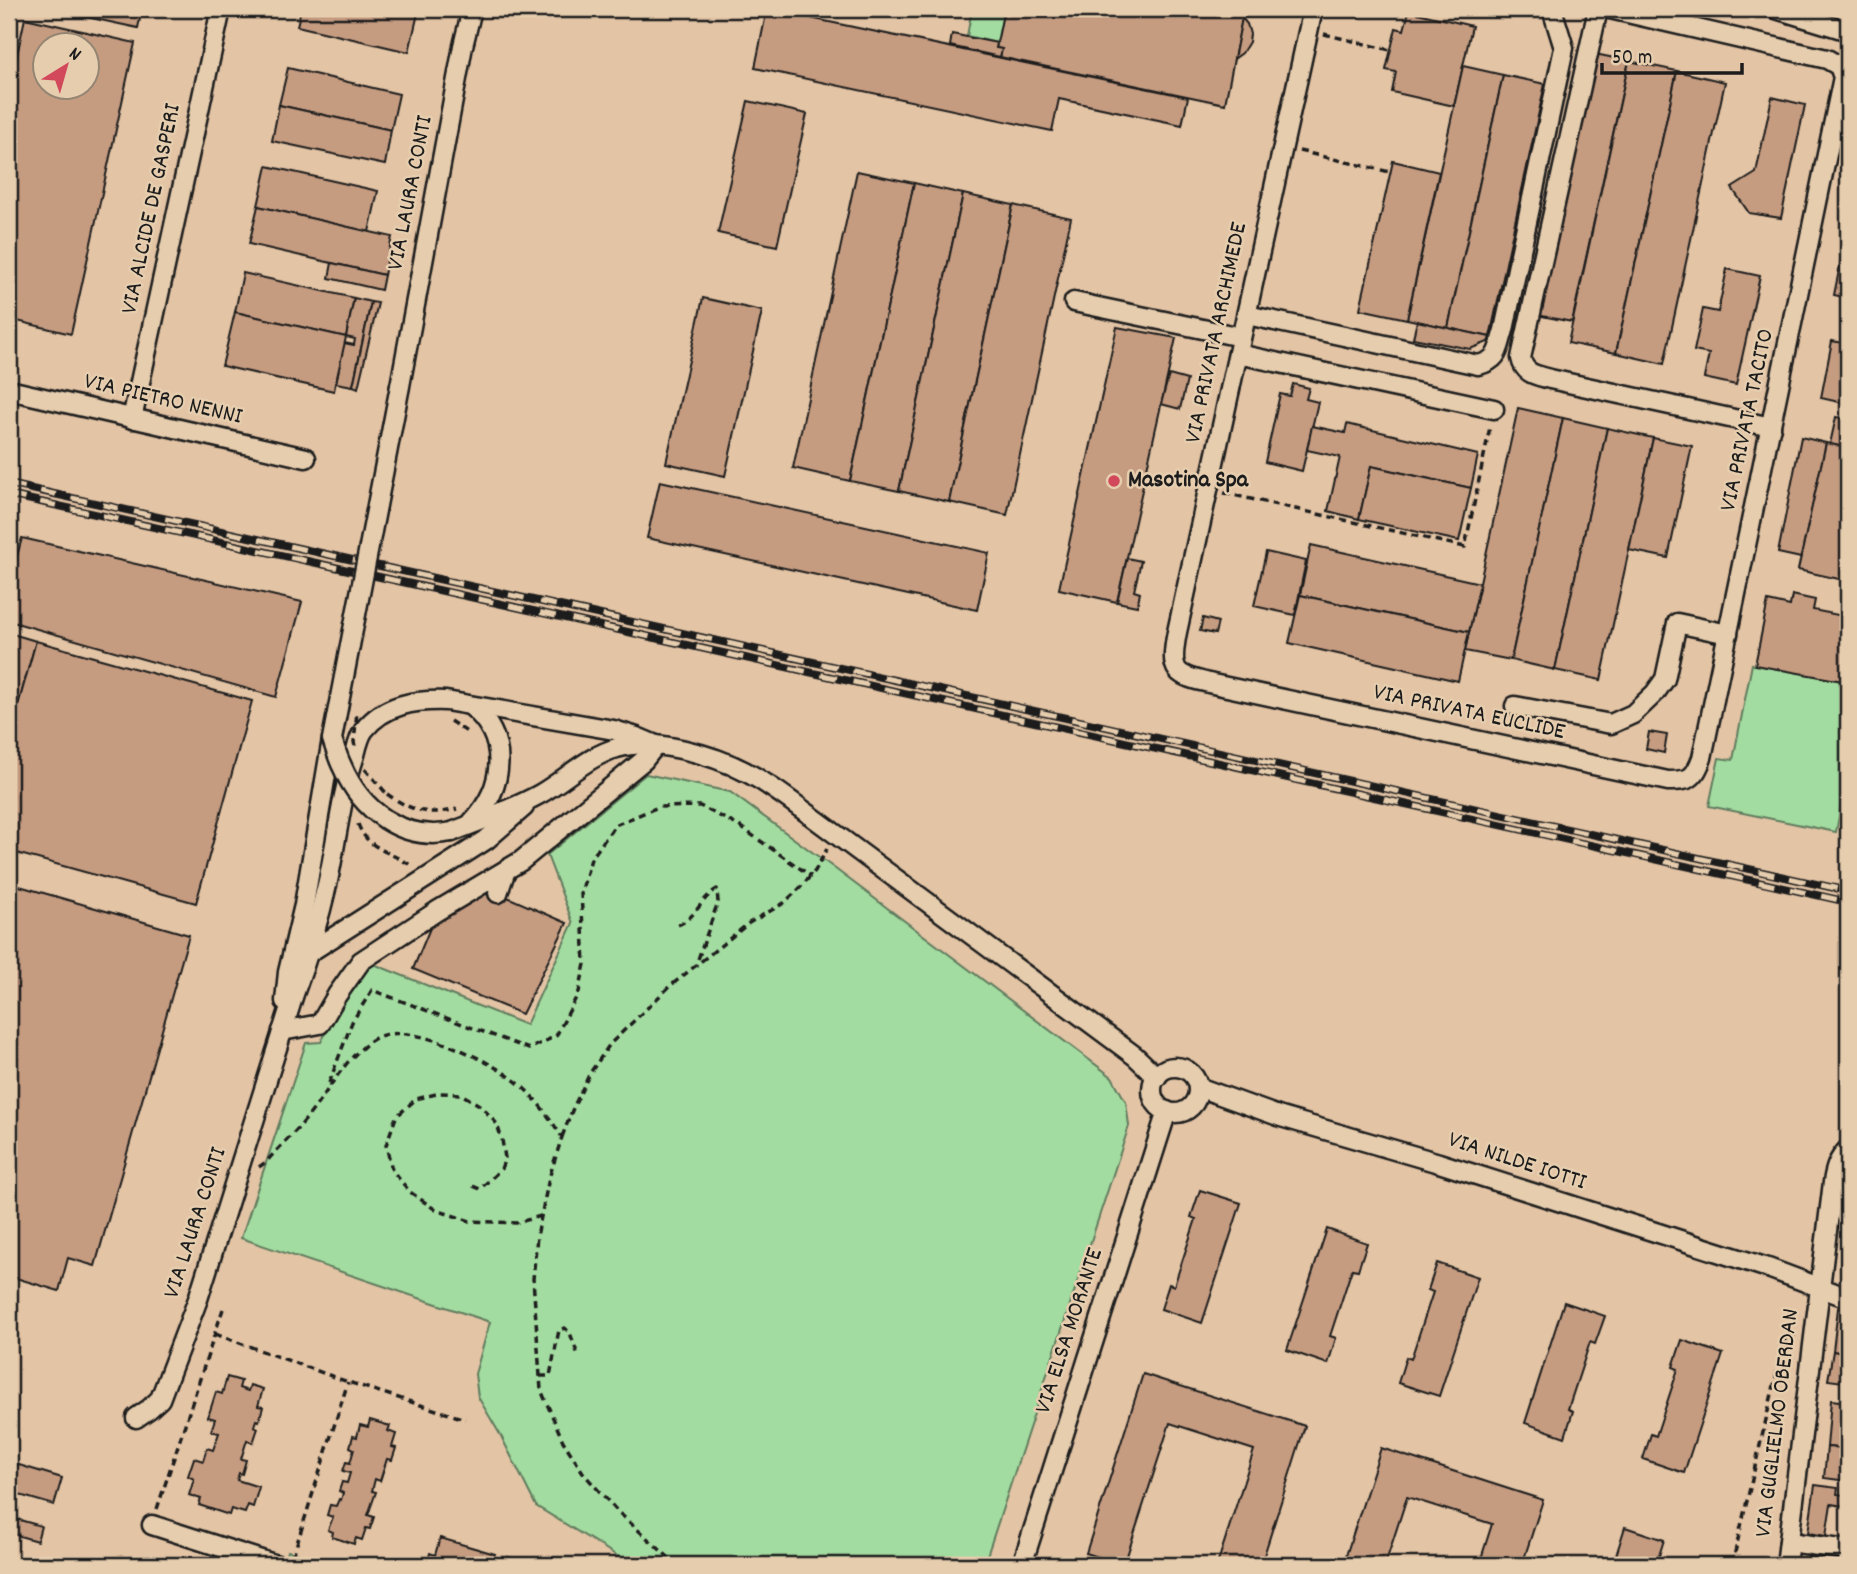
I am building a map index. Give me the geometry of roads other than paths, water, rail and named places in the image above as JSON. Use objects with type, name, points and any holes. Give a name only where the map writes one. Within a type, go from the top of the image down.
[{"type":"street","name":"VIA ALCIDE DE GASPERI","points":[[132,419],[221,9]]},
{"type":"street","name":"VIA LAURA CONTI","points":[[136,1418],[160,1399],[198,1299],[282,1031],[288,972],[304,905],[332,740],[472,9]]},
{"type":"street","name":"VIA PRIVATA ARCHIMEDE","points":[[1213,684],[1185,677],[1174,665],[1173,652],[1313,9]]},
{"type":"street","points":[[1247,315],[1478,365],[1495,357],[1504,330],[1564,48],[1552,9]]},
{"type":"street","points":[[1598,9],[1521,358],[1522,366],[1530,374],[1771,427]]},
{"type":"street","name":"VIA PRIVATA TACITO","points":[[1610,9],[1826,59],[1839,66],[1843,77],[1702,758]]},
{"type":"street","points":[[1776,9],[1848,31]]},
{"type":"street","points":[[1074,302],[1494,409]]},
{"type":"street","name":"VIA PIETRO NENNI","points":[[9,390],[306,458]]},
{"type":"street","points":[[1515,706],[1611,724],[1633,714],[1656,693],[1665,679],[1677,623],[1728,634]]},
{"type":"street","name":"VIA PRIVATA EUCLIDE","points":[[1213,684],[1668,781],[1684,781],[1693,776],[1702,758]]},
{"type":"street","points":[[435,701],[614,730],[656,745],[644,760],[521,860],[361,961],[320,1024],[282,1031],[310,952],[328,880],[349,772],[365,729],[389,710],[410,702],[435,701]]},
{"type":"street","points":[[460,829],[479,814],[496,784],[499,764],[492,730],[481,714],[471,706]]},
{"type":"street","points":[[332,740],[342,767],[357,792],[373,810],[398,828],[408,831],[441,834],[460,829],[539,794]]},
{"type":"street","points":[[310,952],[485,840],[539,794],[595,757],[626,745],[656,745],[732,765],[765,783],[1135,1056],[1157,1077]]},
{"type":"street","points":[[498,893],[506,870]]},
{"type":"street","points":[[1177,1068],[1191,1074],[1198,1087],[1198,1097],[1193,1105],[1176,1113],[1167,1111],[1156,1103],[1153,1096],[1157,1077],[1163,1071],[1177,1068]]},
{"type":"street","name":"VIA NILDE IOTTI","points":[[1198,1087],[1281,1117],[1439,1163],[1768,1268],[1848,1298]]},
{"type":"street","name":"VIA ELSA MORANTE","points":[[1022,1565],[1167,1111]]},
{"type":"street","name":"VIA GUGLIELMO OBERDAN","points":[[1786,1565],[1835,1173],[1842,1155],[1848,1149]]},
{"type":"street","points":[[152,1525],[277,1565]]},
{"type":"street","points":[[1788,1542],[1848,1550]]},
{"type":"railway","points":[[9,484],[1848,891]]},
{"type":"railway","points":[[9,495],[1848,902]]},
{"type":"place","name":"Masotina Spa","points":[[1114,481]]}]
